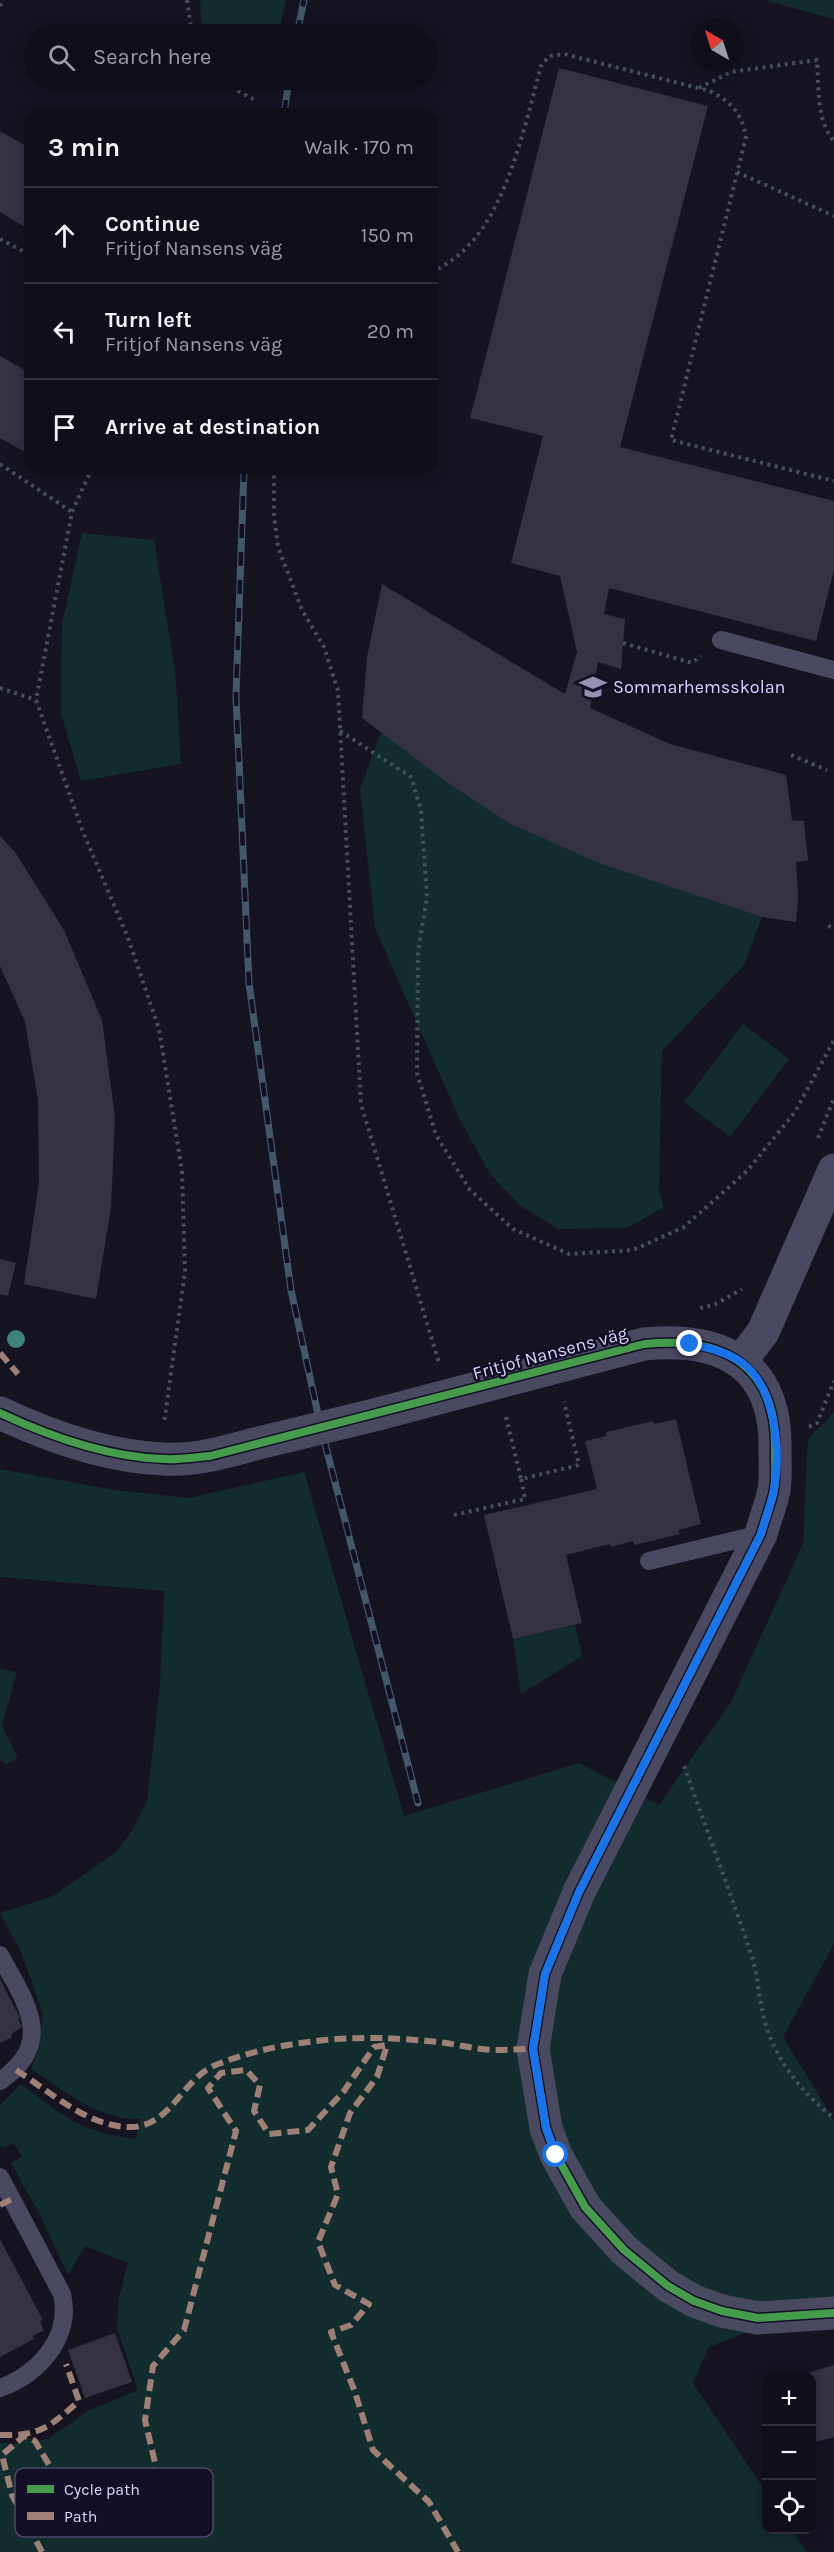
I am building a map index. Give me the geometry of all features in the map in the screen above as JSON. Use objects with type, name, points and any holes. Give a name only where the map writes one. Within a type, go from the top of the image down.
[{"type":"street","points":[[741,1361],[763,1332],[834,1170]]},
{"type":"street","name":"Fritjof Nansens väg","points":[[0,1413],[40,1432],[101,1450],[165,1460],[210,1456],[644,1344],[669,1342],[711,1348],[741,1361],[752,1371],[763,1387],[774,1421],[774,1489],[761,1534],[579,1892],[545,1974],[533,2049],[546,2128],[556,2155],[585,2207],[624,2250],[668,2286],[694,2301],[722,2311],[758,2318],[834,2313]]},
{"type":"lane","points":[[721,640],[834,670]]},
{"type":"lane","points":[[649,1561],[761,1534]]},
{"type":"lane","points":[[0,1955],[30,2012],[33,2033],[24,2059],[16,2070],[0,2081]]},
{"type":"lane","points":[[0,2177],[62,2294],[65,2305],[63,2326],[51,2351],[33,2370],[0,2388]]},
{"type":"path","points":[[0,6],[4,0]]},
{"type":"path","points":[[188,0],[191,24]]},
{"type":"path","points":[[438,269],[468,246],[485,226],[515,160],[541,66],[549,56],[564,54],[710,91],[729,102],[743,122],[746,137],[670,440],[834,481]]},
{"type":"path","points":[[699,88],[731,72],[817,60],[822,120],[826,131],[834,141]]},
{"type":"path","points":[[236,90],[255,100]]},
{"type":"path","points":[[737,172],[834,216]]},
{"type":"path","points":[[0,239],[24,252]]},
{"type":"path","points":[[0,464],[72,513]]},
{"type":"path","points":[[89,474],[72,513],[36,700],[83,832],[128,938],[159,1029],[182,1172],[186,1271],[164,1427]]},
{"type":"path","points":[[274,474],[274,516],[278,547],[302,610],[324,647],[338,691],[361,1104],[442,1372]]},
{"type":"path","points":[[623,643],[692,663],[721,640]]},
{"type":"path","points":[[0,688],[36,700]]},
{"type":"path","points":[[340,731],[411,777],[421,810],[427,897],[418,952],[417,1073],[436,1135],[447,1153],[470,1190],[513,1229],[569,1254],[633,1250],[684,1227],[754,1163],[795,1112],[834,1040]]},
{"type":"path","points":[[791,755],[827,770]]},
{"type":"path","points":[[828,926],[834,928]]},
{"type":"path","points":[[817,1141],[834,1098]]},
{"type":"path","points":[[697,1309],[714,1305],[751,1284]]},
{"type":"path","points":[[802,1430],[817,1424],[834,1381]]},
{"type":"path","points":[[521,1479],[579,1465],[563,1396]]},
{"type":"path","points":[[454,1515],[525,1499],[504,1411]]},
{"type":"path","points":[[683,1765],[753,1960],[767,2031],[782,2059],[800,2085],[821,2108],[834,2118]]},
{"type":"green space","points":[[200,0],[286,0],[280,24],[201,24]]},
{"type":"green space","points":[[764,0],[834,0],[834,19]]},
{"type":"green space","points":[[82,533],[154,540],[175,670],[181,764],[81,781],[61,714],[62,624]]},
{"type":"green space","points":[[381,732],[445,781],[601,864],[762,917],[744,965],[662,1051],[659,1189],[664,1207],[627,1228],[558,1229],[521,1206],[490,1174],[460,1120],[375,928],[360,789]]},
{"type":"green space","points":[[743,1024],[789,1059],[730,1137],[684,1102]]},
{"type":"green space","points":[[834,1412],[834,1944],[783,2037],[834,2120],[834,2298],[709,2347],[693,2383],[762,2486],[762,2534],[795,2534],[807,2552],[0,2552],[0,2443],[16,2444],[24,2436],[35,2441],[48,2439],[88,2411],[138,2390],[117,2329],[119,2297],[128,2263],[85,2246],[68,2275],[39,2213],[11,2163],[22,2156],[14,2143],[3,2148],[0,2145],[0,2105],[21,2084],[62,2114],[101,2132],[136,2139],[140,2119],[110,2115],[82,2103],[31,2069],[39,2049],[43,2014],[22,1954],[0,1913],[53,1896],[116,1852],[132,1831],[147,1801],[160,1685],[164,1591],[0,1577],[0,1469],[114,1490],[189,1498],[304,1472],[404,1816],[579,1763],[659,1805],[731,1702],[803,1544],[808,1439]]},
{"type":"green space","points":[[575,1625],[582,1656],[521,1694],[513,1639]]},
{"type":"green space","points":[[0,1669],[17,1672],[2,1725],[18,1758],[7,1764],[0,1760]]},
{"type":"building","points":[[559,68],[708,106],[620,447],[834,501],[834,570],[816,641],[609,588],[604,614],[625,619],[621,669],[598,662],[590,708],[670,744],[786,775],[792,820],[804,821],[808,860],[796,862],[798,898],[796,922],[762,917],[601,864],[509,823],[445,781],[362,718],[367,657],[382,584],[565,694],[577,652],[560,576],[511,563],[543,436],[470,418]]},
{"type":"building","points":[[0,131],[24,145],[24,226],[0,212]]},
{"type":"building","points":[[0,356],[24,370],[24,451],[0,438]]},
{"type":"building","points":[[0,836],[15,852],[64,930],[102,1020],[115,1117],[111,1208],[96,1299],[24,1284],[39,1182],[38,1100],[25,1022],[0,966]]},
{"type":"building","points":[[0,1259],[16,1263],[8,1296],[0,1294]]},
{"type":"building","points":[[676,1419],[701,1524],[678,1530],[680,1534],[634,1545],[633,1541],[611,1547],[610,1544],[566,1555],[582,1623],[513,1639],[484,1515],[597,1489],[585,1441],[606,1436],[606,1432],[653,1421],[654,1424]]},
{"type":"building","points":[[0,1979],[20,2018],[18,2019],[22,2027],[11,2034],[12,2037],[0,2043]]},
{"type":"building","points":[[0,2239],[43,2320],[40,2321],[44,2330],[33,2336],[34,2339],[0,2357]]},
{"type":"building","points":[[115,2333],[132,2382],[85,2398],[68,2350]]},
{"type":"building","points":[[834,2365],[834,2437],[816,2442],[816,2372],[811,2372]]},
{"type":"railway","points":[[299,24],[304,0]]},
{"type":"railway","points":[[285,108],[288,90]]},
{"type":"railway","points":[[244,474],[236,696],[249,983],[291,1290],[321,1428],[418,1803]]},
{"type":"marked path","points":[[0,1353],[18,1374]]},
{"type":"marked path","points":[[16,2070],[83,2114],[98,2121],[128,2127],[143,2125],[155,2120],[195,2080],[218,2064],[278,2047],[342,2039],[384,2038],[438,2042],[478,2049],[533,2049]]},
{"type":"marked path","points":[[156,2468],[145,2420],[153,2366],[184,2330],[236,2131],[208,2088],[221,2073],[246,2070],[260,2085],[254,2111],[269,2134],[308,2130],[344,2091],[374,2047],[387,2045],[377,2077],[350,2113],[331,2167],[338,2194],[318,2242],[335,2285],[369,2304],[351,2325],[331,2332],[355,2392],[373,2450],[429,2502],[458,2552]]},
{"type":"marked path","points":[[0,2205],[12,2199]]},
{"type":"marked path","points":[[0,2435],[35,2432],[52,2423],[79,2401],[66,2364]]},
{"type":"marked path","points":[[15,2501],[2,2455],[24,2436],[35,2441],[51,2468]]},
{"type":"marked path","points":[[34,2537],[42,2552]]},
{"type":"cycle path","points":[[0,1413],[59,1438],[101,1450],[143,1457],[175,1459],[210,1456],[644,1344],[699,1345],[722,1352],[741,1363],[756,1378],[767,1398],[774,1423],[775,1453],[774,1490],[761,1534],[579,1892],[545,1974],[533,2049],[546,2128],[556,2155],[585,2207],[624,2250],[668,2286],[694,2301],[722,2311],[758,2318],[834,2313]]},
{"type":"place","name":"Sommarhemsskolan","points":[[593,687]]},
{"type":"route","points":[[556,2155],[546,2128],[533,2049],[545,1974],[579,1892],[742,1575],[761,1534],[774,1489],[776,1439],[770,1404],[763,1387],[752,1371],[741,1361],[711,1348],[690,1344]]}]
